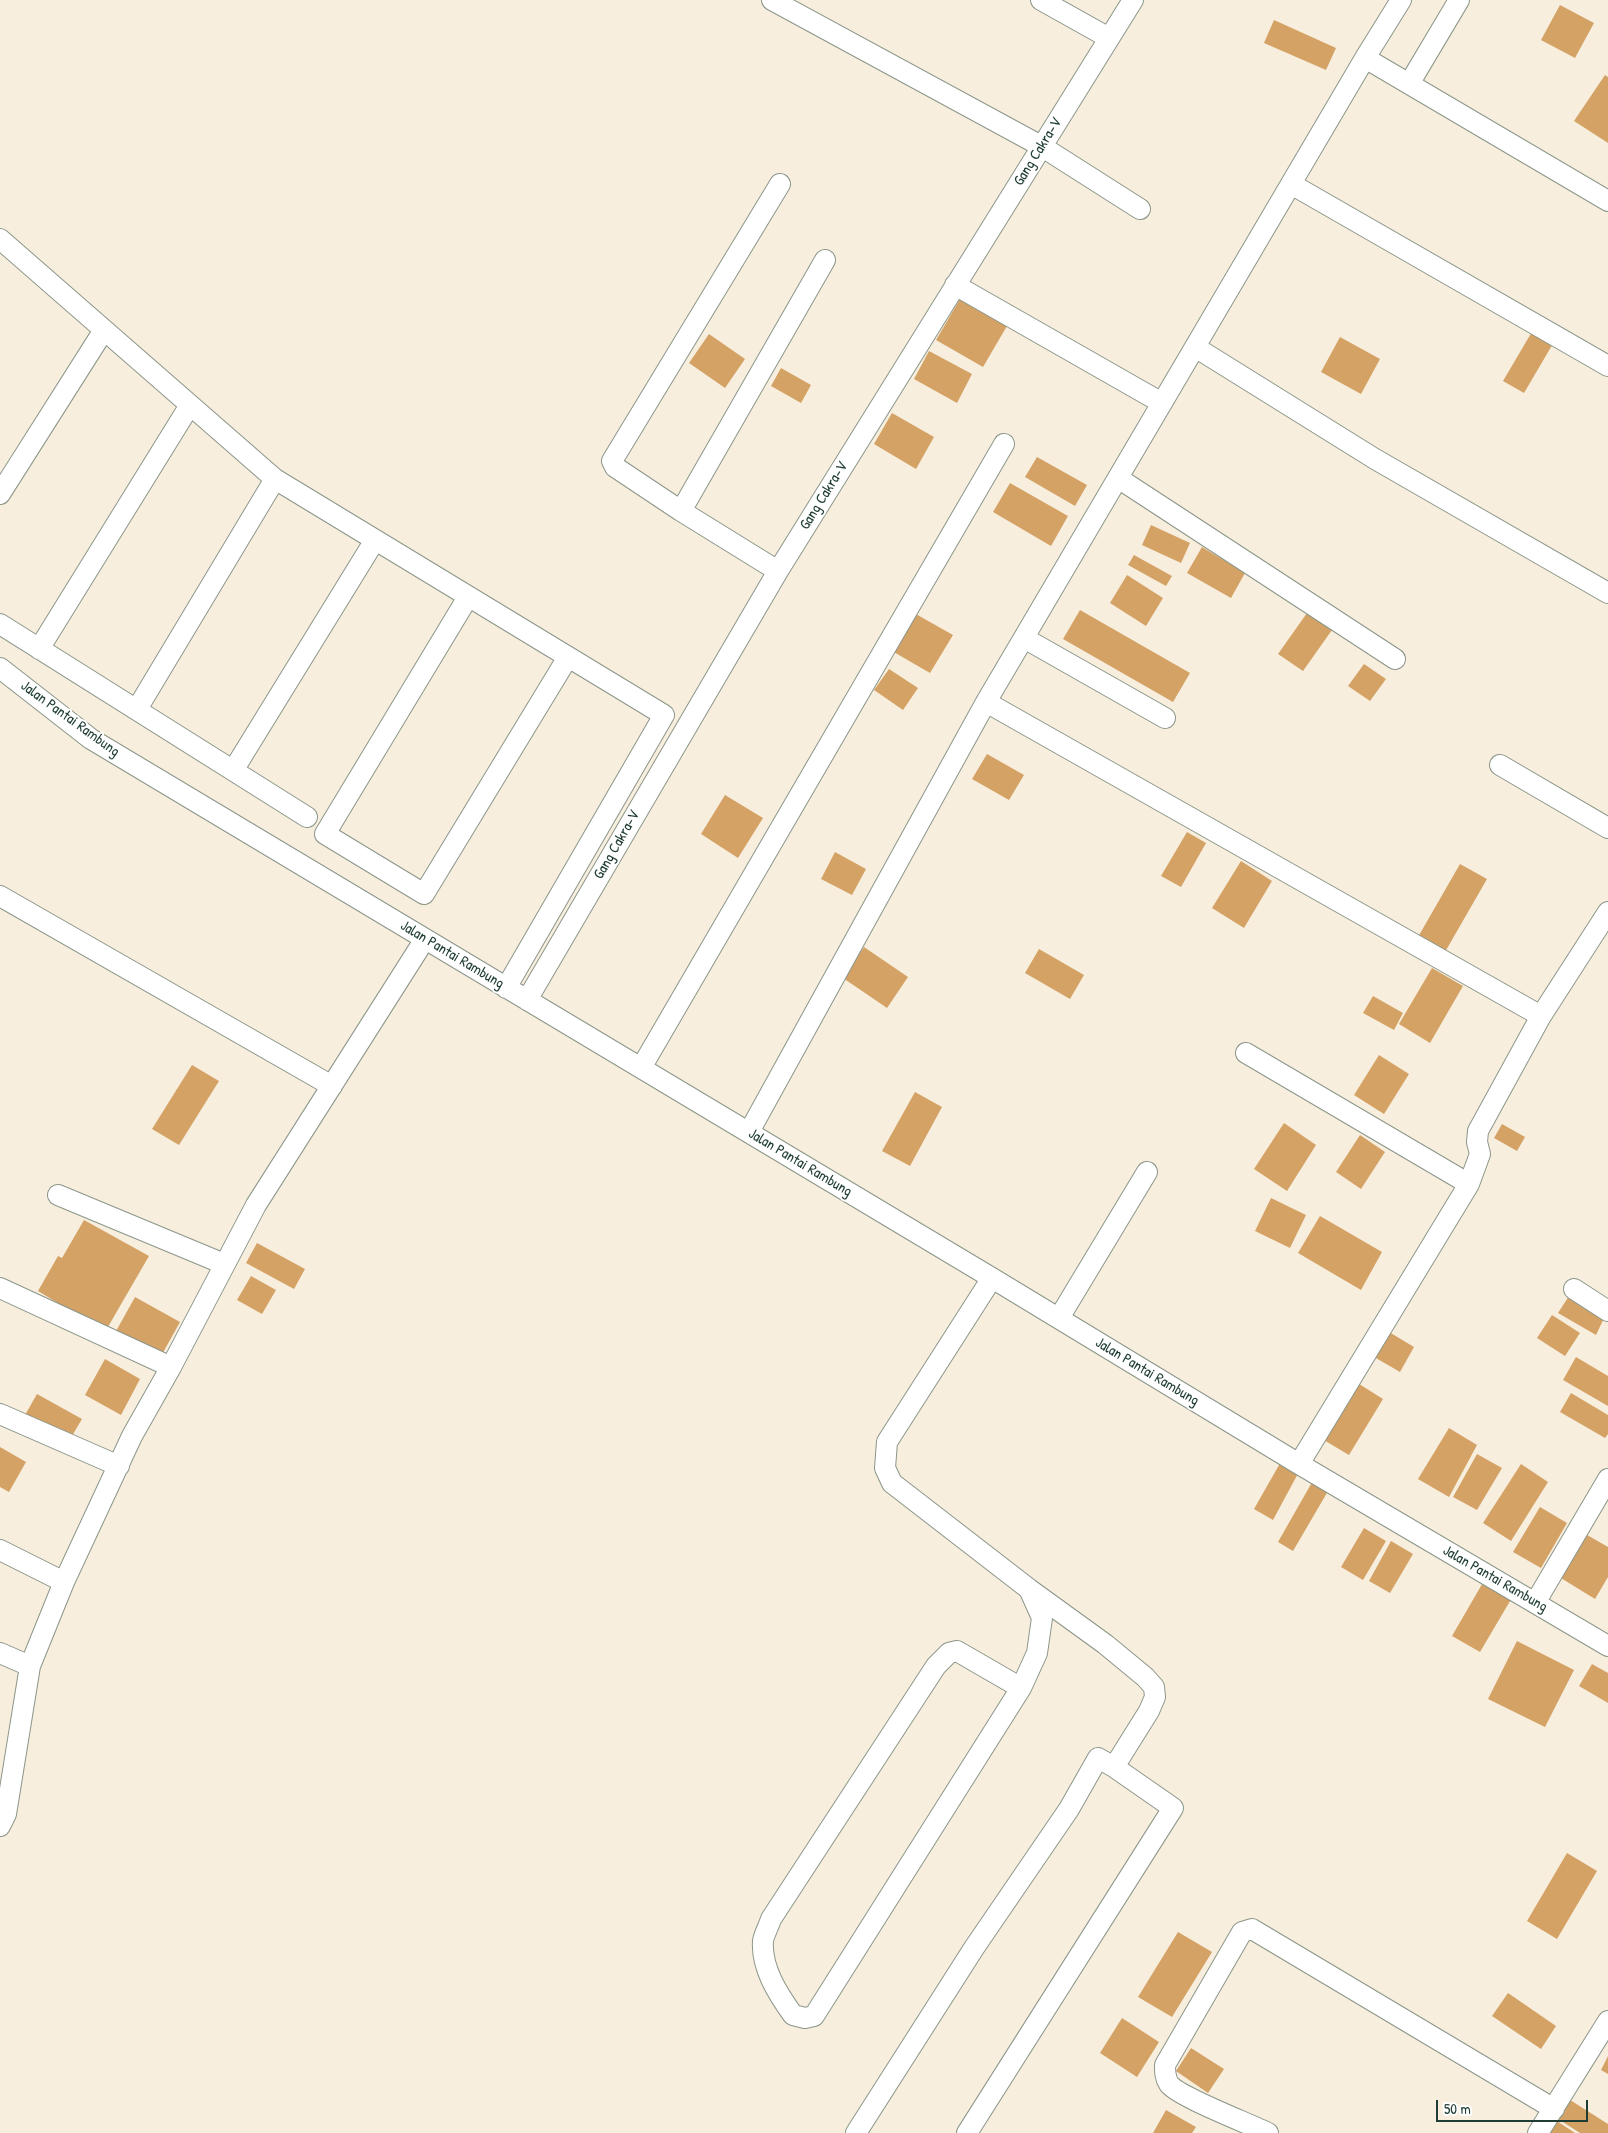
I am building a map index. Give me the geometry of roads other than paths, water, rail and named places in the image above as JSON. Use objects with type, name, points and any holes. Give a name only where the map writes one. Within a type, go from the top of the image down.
[{"type":"street","points":[[772,0],[1041,146],[1140,209]]},
{"type":"street","points":[[1041,0],[1110,38]]},
{"type":"street","name":"Gang Cakra-V","points":[[526,1000],[778,571],[1133,0]]},
{"type":"street","points":[[1410,84],[1459,0]]},
{"type":"street","points":[[749,1132],[986,702],[1365,58],[1392,3]]},
{"type":"street","points":[[1365,58],[1608,201]]},
{"type":"street","points":[[778,571],[681,512],[615,466],[612,461],[780,184]]},
{"type":"street","points":[[1291,184],[1608,366]]},
{"type":"street","points":[[0,239],[275,479],[664,715],[506,988]]},
{"type":"street","points":[[681,512],[825,260]]},
{"type":"street","points":[[956,284],[1162,403]]},
{"type":"street","points":[[0,494],[104,330]]},
{"type":"street","points":[[1195,348],[1375,459],[1608,592]]},
{"type":"street","points":[[39,649],[190,405]]},
{"type":"street","points":[[641,1068],[1004,444]]},
{"type":"street","points":[[1118,478],[1396,659]]},
{"type":"street","points":[[137,709],[275,479]]},
{"type":"street","points":[[234,770],[375,540]]},
{"type":"street","points":[[468,597],[325,834],[399,879],[424,894],[568,657]]},
{"type":"street","points":[[0,624],[307,817]]},
{"type":"street","points":[[1024,638],[1165,718]]},
{"type":"street","name":"Jalan Pantai Rambung","points":[[0,668],[91,739],[1059,1318],[1299,1464],[1608,1646]]},
{"type":"street","points":[[986,702],[1540,1016]]},
{"type":"street","points":[[1500,764],[1608,828]]},
{"type":"street","points":[[0,896],[332,1086]]},
{"type":"street","points":[[1299,1464],[1469,1184],[1480,1154],[1477,1142],[1478,1131],[1540,1016],[1608,912]]},
{"type":"street","points":[[0,1826],[6,1814],[30,1666],[64,1582],[132,1436],[171,1367],[256,1205],[425,939]]},
{"type":"street","points":[[1246,1053],[1469,1184]]},
{"type":"street","points":[[1059,1318],[1148,1172]]},
{"type":"street","points":[[58,1195],[224,1264]]},
{"type":"street","points":[[992,1278],[887,1442],[885,1468],[892,1483],[1029,1589],[1105,1644],[1154,1686],[1155,1697],[1149,1711],[1114,1767]]},
{"type":"street","points":[[0,1288],[171,1367]]},
{"type":"street","points":[[1574,1289],[1608,1311]]},
{"type":"street","points":[[0,1414],[119,1466]]},
{"type":"street","points":[[1534,1602],[1608,1479]]},
{"type":"street","points":[[0,1550],[64,1582]]},
{"type":"street","points":[[1021,1688],[957,1651],[949,1653],[936,1666],[771,1919],[763,1939],[764,1954],[774,1988],[793,2015],[806,2018],[814,2016],[1021,1688],[1037,1653],[1042,1618],[1029,1589]]},
{"type":"street","points":[[0,1652],[30,1666]]},
{"type":"street","points":[[856,2133],[974,1948],[1069,1809],[1098,1758],[1173,1808],[967,2133]]},
{"type":"street","points":[[1268,2133],[1183,2094],[1170,2086],[1166,2078],[1165,2065],[1242,1932],[1252,1929],[1554,2109]]},
{"type":"street","points":[[1538,2133],[1608,2021]]}]
